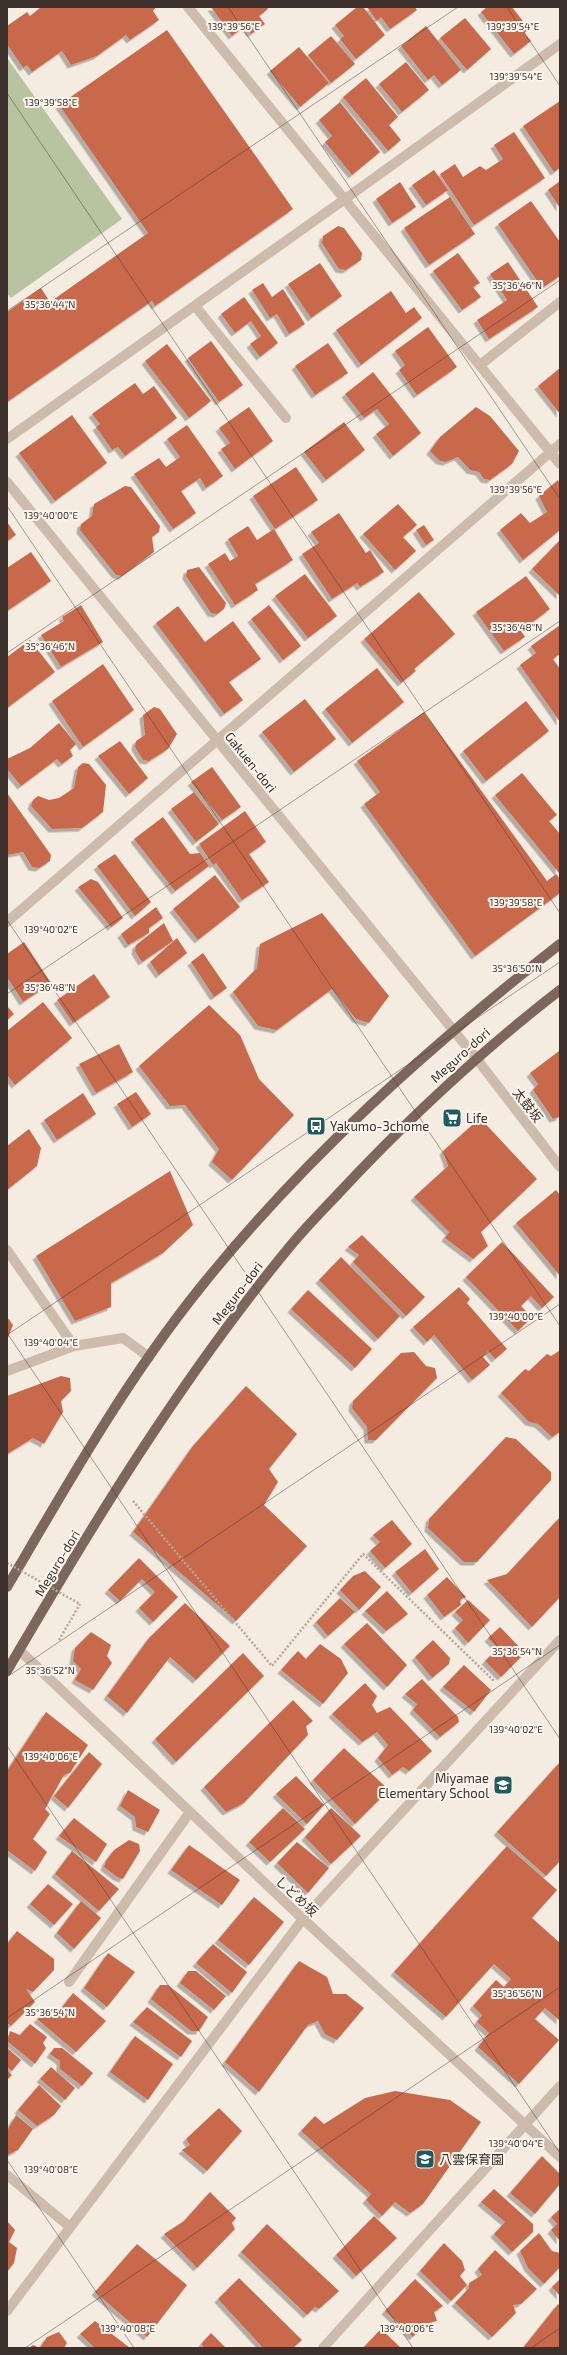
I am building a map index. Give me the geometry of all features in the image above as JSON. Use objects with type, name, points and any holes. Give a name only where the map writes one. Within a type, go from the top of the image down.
[{"type":"main road","name":"Meguro-dori","points":[[7,1587],[80,1462],[149,1357],[200,1288],[257,1221],[345,1130],[452,1030],[560,944]]},
{"type":"main road","name":"Meguro-dori","points":[[7,1671],[119,1485],[185,1386],[236,1314],[288,1248],[370,1160],[476,1058],[560,990]]},
{"type":"street","points":[[188,7],[346,199],[560,464]]},
{"type":"street","points":[[7,439],[346,199],[560,44]]},
{"type":"street","points":[[480,365],[560,302]]},
{"type":"street","points":[[195,306],[286,418]]},
{"type":"street","points":[[7,922],[560,444]]},
{"type":"street","name":"Gakuen-dori","points":[[7,482],[476,1058]]},
{"type":"street","name":"太鼓坂","points":[[476,1058],[560,1167]]},
{"type":"street","points":[[7,1250],[74,1346]]},
{"type":"street","points":[[7,1371],[74,1346],[123,1338],[149,1357]]},
{"type":"street","points":[[7,2311],[303,1920],[560,1640]]},
{"type":"street","name":"しどめ坂","points":[[19,1650],[303,1920],[560,2157]]},
{"type":"street","points":[[69,1982],[190,1812]]},
{"type":"street","points":[[323,2348],[560,2086]]},
{"type":"street","points":[[7,2175],[70,2227]]},
{"type":"path","points":[[119,1485],[272,1666],[362,1554],[509,1695]]},
{"type":"path","points":[[7,1563],[80,1604],[59,1640]]},
{"type":"green space","points":[[7,58],[122,219],[11,298],[7,293]]},
{"type":"building","points":[[41,7],[156,7],[153,11],[159,20],[130,40],[126,35],[97,56],[71,65],[62,51],[32,72],[27,65],[23,68],[7,44],[7,26],[27,12],[30,16]]},
{"type":"building","points":[[211,7],[267,7],[268,9],[259,16],[265,24],[251,34],[245,26],[232,36]]},
{"type":"building","points":[[357,7],[363,7],[385,35],[356,59],[340,39],[344,36],[335,25]]},
{"type":"building","points":[[367,7],[415,7],[417,10],[390,29],[381,17],[377,21]]},
{"type":"building","points":[[487,7],[512,7],[529,29],[524,33],[531,41],[514,54],[481,12]]},
{"type":"building","points":[[465,18],[491,49],[467,70],[440,38]]},
{"type":"building","points":[[426,26],[461,70],[442,85],[434,75],[428,80],[401,46]]},
{"type":"building","points":[[167,30],[293,209],[155,306],[152,301],[7,402],[7,312],[41,288],[50,302],[148,233],[59,105]]},
{"type":"building","points":[[331,36],[355,64],[331,83],[308,55]]},
{"type":"building","points":[[299,47],[329,83],[300,107],[270,71]]},
{"type":"building","points":[[406,62],[429,90],[402,112],[379,84]]},
{"type":"building","points":[[366,78],[398,117],[389,125],[401,140],[388,151],[343,97]]},
{"type":"building","points":[[560,101],[560,168],[554,172],[523,126]]},
{"type":"building","points":[[340,102],[380,152],[352,175],[325,142],[332,136],[319,120]]},
{"type":"building","points":[[514,132],[545,178],[474,225],[440,174],[455,164],[463,177],[480,166],[486,170],[503,159],[494,145]]},
{"type":"building","points":[[434,170],[448,190],[426,205],[412,185]]},
{"type":"building","points":[[560,181],[560,208],[548,190]]},
{"type":"building","points":[[400,182],[416,207],[392,223],[376,199]]},
{"type":"building","points":[[450,197],[475,234],[429,265],[404,228]]},
{"type":"building","points":[[531,201],[560,242],[560,276],[542,288],[498,224]]},
{"type":"building","points":[[338,226],[344,228],[362,253],[361,260],[346,270],[339,269],[322,243],[323,236]]},
{"type":"building","points":[[458,253],[480,283],[473,287],[481,297],[462,310],[433,271]]},
{"type":"building","points":[[508,262],[538,307],[489,339],[477,320],[507,300],[490,274]]},
{"type":"building","points":[[320,263],[342,296],[311,318],[288,284]]},
{"type":"building","points":[[263,283],[272,297],[283,289],[305,324],[289,334],[277,314],[270,318],[252,290]]},
{"type":"building","points":[[391,291],[406,313],[414,307],[422,318],[361,365],[336,330]]},
{"type":"building","points":[[244,297],[278,343],[260,357],[250,344],[261,336],[251,321],[235,333],[221,314]]},
{"type":"building","points":[[428,327],[457,367],[417,395],[399,370],[405,365],[395,351]]},
{"type":"building","points":[[211,341],[243,385],[219,402],[188,358]]},
{"type":"building","points":[[328,343],[348,373],[315,395],[295,366]]},
{"type":"building","points":[[167,344],[211,401],[189,418],[145,361]]},
{"type":"building","points":[[560,368],[560,414],[538,386]]},
{"type":"building","points":[[373,372],[421,433],[393,456],[376,434],[389,424],[377,409],[364,418],[345,394]]},
{"type":"building","points":[[135,383],[143,394],[154,386],[177,418],[125,456],[118,447],[112,450],[96,427],[100,424],[92,414]]},
{"type":"building","points":[[249,407],[273,441],[235,469],[221,449],[230,443],[219,428]]},
{"type":"building","points":[[476,407],[490,416],[519,451],[512,464],[490,480],[484,479],[479,472],[470,470],[458,457],[446,462],[440,461],[430,451],[440,437]]},
{"type":"building","points":[[72,415],[107,463],[55,501],[19,453]]},
{"type":"building","points":[[344,422],[365,450],[326,480],[304,452]]},
{"type":"building","points":[[187,425],[223,476],[206,488],[200,478],[181,491],[196,513],[173,529],[134,474],[159,458],[166,467],[180,457],[167,439]]},
{"type":"building","points":[[296,467],[318,500],[275,529],[253,496]]},
{"type":"building","points":[[558,480],[560,484],[560,530],[523,560],[500,530],[521,513],[530,523],[547,512],[539,496]]},
{"type":"building","points":[[125,486],[131,487],[160,526],[159,532],[152,537],[154,552],[122,576],[116,575],[80,530],[81,524],[92,516],[94,504]]},
{"type":"building","points":[[398,504],[417,525],[403,537],[416,551],[395,570],[363,534]]},
{"type":"building","points":[[339,513],[366,553],[370,550],[384,572],[360,587],[357,583],[332,599],[302,554],[319,543],[311,532]]},
{"type":"building","points":[[7,522],[16,535],[7,541]]},
{"type":"building","points":[[424,525],[434,540],[426,545],[416,530]]},
{"type":"building","points":[[248,526],[257,540],[274,529],[293,560],[255,584],[258,590],[235,605],[208,564],[225,553],[230,561],[238,556],[228,539]]},
{"type":"building","points":[[560,540],[560,596],[532,569]]},
{"type":"building","points":[[31,552],[51,581],[7,611],[7,568]]},
{"type":"building","points":[[199,567],[226,603],[224,609],[217,614],[211,613],[186,576],[187,570]]},
{"type":"building","points":[[305,574],[337,616],[308,638],[275,596]]},
{"type":"building","points":[[526,576],[550,609],[521,631],[525,637],[504,651],[476,612]]},
{"type":"building","points":[[419,592],[455,634],[414,669],[416,671],[401,683],[364,639]]},
{"type":"building","points":[[81,605],[103,642],[61,667],[41,635],[64,621],[62,617]]},
{"type":"building","points":[[269,605],[301,646],[283,660],[251,619]]},
{"type":"building","points":[[178,606],[205,642],[233,621],[261,659],[229,682],[243,700],[224,714],[156,623]]},
{"type":"building","points":[[560,625],[560,654],[553,659],[560,669],[560,722],[520,665],[536,653],[531,646]]},
{"type":"building","points":[[30,640],[55,672],[7,708],[7,657]]},
{"type":"building","points":[[103,664],[134,710],[83,747],[52,701]]},
{"type":"building","points":[[377,668],[404,702],[352,743],[325,709]]},
{"type":"building","points":[[305,699],[336,739],[294,772],[262,732]]},
{"type":"building","points":[[526,701],[549,731],[486,781],[463,751]]},
{"type":"building","points":[[154,707],[160,709],[177,734],[168,749],[149,761],[143,760],[135,747],[136,741],[145,735],[143,715]]},
{"type":"building","points":[[424,712],[547,881],[556,874],[560,879],[560,893],[475,956],[364,804],[380,792],[357,761]]},
{"type":"building","points":[[59,723],[76,744],[70,750],[73,756],[62,764],[57,759],[21,786],[7,769],[7,759],[30,748]]},
{"type":"building","points":[[120,741],[148,778],[129,794],[98,756]]},
{"type":"building","points":[[83,763],[89,764],[106,785],[103,812],[82,828],[52,829],[31,806],[33,800],[38,796],[49,800],[59,798],[74,788],[78,767]]},
{"type":"building","points":[[212,767],[241,807],[222,820],[191,782]]},
{"type":"building","points":[[522,773],[557,815],[549,821],[560,834],[559,873],[495,795]]},
{"type":"building","points":[[194,792],[219,824],[196,842],[171,809]]},
{"type":"building","points":[[7,793],[51,855],[50,861],[39,868],[32,867],[23,852],[7,855]]},
{"type":"building","points":[[245,811],[266,842],[249,854],[269,882],[242,900],[216,863],[213,865],[199,844]]},
{"type":"building","points":[[163,817],[190,854],[200,853],[209,866],[175,891],[134,839]]},
{"type":"building","points":[[115,854],[151,902],[135,916],[97,866]]},
{"type":"building","points":[[215,875],[240,907],[198,940],[173,909]]},
{"type":"building","points":[[91,879],[98,882],[123,918],[111,927],[78,887]]},
{"type":"building","points":[[156,907],[163,918],[149,928],[149,933],[128,945],[121,934]]},
{"type":"building","points":[[322,913],[389,996],[369,1023],[356,1019],[332,989],[277,1030],[258,1026],[233,992],[257,968],[260,944]]},
{"type":"building","points":[[164,923],[173,941],[142,962],[135,951],[136,945]]},
{"type":"building","points":[[177,938],[187,953],[159,975],[150,962]]},
{"type":"building","points":[[24,942],[51,983],[23,1002],[7,977],[7,954]]},
{"type":"building","points":[[203,953],[227,988],[214,997],[191,962]]},
{"type":"building","points":[[94,974],[110,997],[73,1023],[57,1000]]},
{"type":"building","points":[[43,1002],[72,1038],[15,1085],[7,1075],[7,1031]]},
{"type":"building","points":[[209,1005],[240,1035],[259,1079],[294,1115],[232,1180],[212,1162],[219,1149],[185,1105],[170,1106],[139,1066]]},
{"type":"building","points":[[7,1006],[14,1014],[7,1020]]},
{"type":"building","points":[[119,1044],[133,1072],[96,1093],[79,1064]]},
{"type":"building","points":[[559,1051],[560,1117],[553,1119],[533,1090],[538,1084],[530,1073]]},
{"type":"building","points":[[136,1092],[151,1114],[132,1127],[117,1104]]},
{"type":"building","points":[[83,1093],[96,1114],[57,1140],[44,1120]]},
{"type":"building","points":[[480,1118],[537,1179],[481,1232],[488,1246],[473,1259],[445,1238],[449,1232],[414,1197],[448,1166],[443,1151]]},
{"type":"building","points":[[29,1129],[41,1148],[37,1166],[7,1190],[7,1146]]},
{"type":"building","points":[[170,1171],[193,1225],[163,1253],[111,1283],[111,1307],[75,1321],[36,1256]]},
{"type":"building","points":[[556,1190],[560,1195],[560,1276],[516,1223]]},
{"type":"building","points":[[362,1235],[425,1297],[406,1316],[353,1262],[359,1255],[348,1247]]},
{"type":"building","points":[[502,1242],[554,1297],[542,1308],[531,1296],[521,1306],[532,1317],[518,1331],[466,1277]]},
{"type":"building","points":[[341,1257],[400,1316],[378,1339],[319,1280]]},
{"type":"building","points":[[459,1287],[470,1299],[467,1303],[507,1349],[495,1359],[488,1351],[483,1357],[490,1365],[472,1380],[434,1335],[427,1342],[413,1327]]},
{"type":"building","points":[[308,1290],[372,1349],[355,1368],[291,1309]]},
{"type":"building","points":[[7,1317],[13,1325],[7,1340]]},
{"type":"building","points":[[559,1351],[560,1432],[552,1437],[538,1424],[529,1422],[501,1393],[525,1369],[529,1371],[547,1354],[551,1356]]},
{"type":"building","points":[[414,1352],[426,1366],[435,1368],[437,1378],[376,1440],[368,1440],[367,1427],[352,1408],[353,1401],[401,1353]]},
{"type":"building","points":[[61,1376],[70,1378],[71,1391],[61,1401],[63,1412],[44,1444],[33,1438],[7,1454],[7,1396]]},
{"type":"building","points":[[246,1386],[297,1434],[269,1469],[278,1482],[264,1505],[307,1546],[236,1621],[133,1532],[193,1446]]},
{"type":"building","points":[[506,1437],[516,1439],[551,1472],[551,1480],[477,1562],[464,1562],[428,1528],[429,1519]]},
{"type":"building","points":[[560,1517],[560,1597],[532,1627],[487,1580],[507,1574]]},
{"type":"building","points":[[392,1520],[412,1544],[385,1568],[370,1551],[380,1542],[373,1535]]},
{"type":"building","points":[[425,1549],[439,1569],[412,1593],[395,1572]]},
{"type":"building","points":[[139,1558],[178,1597],[153,1622],[139,1608],[155,1592],[142,1579],[120,1601],[108,1590]]},
{"type":"building","points":[[365,1571],[381,1587],[359,1610],[340,1590],[353,1576]]},
{"type":"building","points":[[447,1577],[466,1597],[460,1600],[461,1605],[444,1617],[427,1595]]},
{"type":"building","points":[[387,1591],[408,1614],[386,1631],[365,1611]]},
{"type":"building","points":[[340,1598],[355,1612],[328,1636],[316,1622]]},
{"type":"building","points":[[468,1600],[490,1620],[468,1643],[455,1628],[463,1620],[455,1612]]},
{"type":"building","points":[[185,1603],[230,1646],[196,1680],[170,1657],[127,1713],[107,1696],[149,1638]]},
{"type":"building","points":[[367,1623],[407,1665],[387,1687],[344,1644]]},
{"type":"building","points":[[500,1627],[525,1653],[501,1677],[485,1661],[498,1648],[488,1638]]},
{"type":"building","points":[[91,1632],[111,1645],[107,1656],[112,1663],[93,1690],[75,1680],[81,1669],[73,1661],[75,1648]]},
{"type":"building","points":[[433,1640],[450,1658],[449,1664],[432,1678],[415,1657]]},
{"type":"building","points":[[320,1644],[341,1659],[348,1673],[323,1704],[281,1670],[298,1651],[306,1659]]},
{"type":"building","points":[[243,1653],[264,1676],[176,1762],[155,1739]]},
{"type":"building","points":[[464,1665],[491,1690],[474,1712],[443,1687]]},
{"type":"building","points":[[422,1679],[458,1717],[459,1722],[440,1737],[413,1710],[417,1704],[405,1694]]},
{"type":"building","points":[[365,1683],[377,1696],[372,1705],[377,1713],[390,1707],[432,1751],[409,1771],[403,1767],[392,1775],[378,1758],[388,1745],[377,1732],[362,1742],[332,1714]]},
{"type":"building","points":[[293,1700],[313,1721],[306,1726],[308,1735],[244,1803],[226,1812],[204,1787]]},
{"type":"building","points":[[46,1712],[88,1745],[70,1773],[64,1775],[45,1809],[50,1814],[33,1839],[47,1852],[35,1871],[7,1850],[7,1771]]},
{"type":"building","points":[[344,1748],[389,1790],[355,1824],[313,1780]]},
{"type":"building","points":[[89,1752],[102,1764],[68,1808],[54,1796]]},
{"type":"building","points":[[560,1762],[560,1861],[546,1876],[497,1832]]},
{"type":"building","points":[[296,1776],[324,1805],[307,1824],[276,1794]]},
{"type":"building","points":[[128,1790],[160,1810],[148,1832],[136,1827],[135,1817],[120,1806]]},
{"type":"building","points":[[283,1808],[305,1829],[270,1862],[249,1842]]},
{"type":"building","points":[[331,1808],[361,1836],[331,1864],[305,1837]]},
{"type":"building","points":[[74,1818],[107,1844],[96,1862],[59,1836]]},
{"type":"building","points":[[129,1840],[139,1844],[140,1851],[123,1879],[117,1877],[104,1867],[106,1861],[114,1850]]},
{"type":"building","points":[[297,1842],[329,1868],[308,1893],[277,1863]]},
{"type":"building","points":[[189,1845],[240,1880],[222,1905],[171,1870]]},
{"type":"building","points":[[507,1846],[557,1890],[532,1918],[560,1943],[560,2021],[545,2008],[535,2019],[559,2040],[519,2084],[478,2047],[489,2033],[477,2022],[482,2015],[473,2006],[496,1980],[504,1987],[511,1979],[494,1964],[446,2017],[394,1972]]},
{"type":"building","points":[[72,1851],[119,1889],[99,1911],[55,1874]]},
{"type":"building","points":[[48,1884],[73,1904],[54,1925],[30,1904]]},
{"type":"building","points":[[254,1897],[284,1922],[249,1965],[218,1940]]},
{"type":"building","points":[[81,1901],[101,1918],[74,1949],[57,1933]]},
{"type":"building","points":[[17,1931],[54,1959],[54,1970],[33,1992],[26,1989],[35,2002],[11,2026],[7,2023],[7,1944]]},
{"type":"building","points":[[213,1944],[247,1972],[232,1993],[196,1963]]},
{"type":"building","points":[[108,1953],[135,1972],[107,2007],[84,1988]]},
{"type":"building","points":[[299,1961],[327,1977],[333,1994],[346,1994],[364,2008],[337,2040],[325,2034],[318,2021],[308,2025],[259,2092],[225,2062]]},
{"type":"building","points":[[188,1971],[196,1971],[226,1996],[214,2010],[180,1983]]},
{"type":"building","points":[[160,1985],[168,1985],[208,2017],[199,2031],[191,2031],[151,1999]]},
{"type":"building","points":[[73,1993],[106,2021],[76,2052],[37,2019],[49,2009],[60,2010]]},
{"type":"building","points":[[147,2007],[192,2041],[181,2057],[133,2022]]},
{"type":"building","points":[[30,2024],[47,2037],[43,2043],[46,2048],[35,2064],[7,2041],[10,2031],[20,2035]]},
{"type":"building","points":[[135,2036],[173,2064],[148,2100],[110,2072]]},
{"type":"building","points":[[7,2048],[21,2060],[12,2071],[7,2067]]},
{"type":"building","points":[[54,2048],[62,2048],[93,2073],[82,2086],[60,2069],[60,2061],[50,2054]]},
{"type":"building","points":[[51,2067],[75,2088],[65,2100],[40,2079]]},
{"type":"building","points":[[7,2070],[12,2075],[7,2080]]},
{"type":"building","points":[[39,2085],[61,2106],[54,2115],[37,2126],[18,2110]]},
{"type":"building","points":[[395,2091],[450,2100],[481,2122],[423,2204],[410,2213],[395,2202],[382,2216],[366,2200],[371,2194],[301,2131],[315,2116],[324,2124],[365,2098]]},
{"type":"building","points":[[219,2108],[242,2131],[207,2171],[182,2150],[190,2145],[186,2139]]},
{"type":"building","points":[[16,2115],[33,2129],[18,2150],[7,2155],[7,2131]]},
{"type":"building","points":[[542,2156],[560,2174],[560,2184],[535,2214],[510,2193]]},
{"type":"building","points":[[494,2189],[533,2224],[533,2232],[512,2252],[494,2234],[505,2222],[481,2202]]},
{"type":"building","points":[[210,2192],[236,2218],[232,2223],[235,2229],[197,2268],[164,2234],[184,2221]]},
{"type":"building","points":[[560,2209],[560,2241],[551,2230],[557,2224],[551,2217]]},
{"type":"building","points":[[374,2216],[397,2238],[356,2276],[336,2255]]},
{"type":"building","points":[[7,2221],[15,2230],[9,2242],[17,2248],[14,2263],[7,2272]]},
{"type":"building","points":[[267,2224],[339,2291],[319,2309],[315,2307],[307,2315],[241,2252]]},
{"type":"building","points":[[539,2233],[552,2251],[560,2253],[560,2267],[544,2284],[528,2268],[520,2251]]},
{"type":"building","points":[[444,2243],[462,2261],[465,2270],[460,2276],[467,2285],[451,2301],[420,2271]]},
{"type":"building","points":[[137,2244],[187,2285],[147,2337],[95,2292]]},
{"type":"building","points":[[495,2250],[537,2289],[521,2304],[513,2305],[516,2313],[492,2337],[455,2303],[469,2288],[469,2283],[482,2275],[478,2269]]},
{"type":"building","points":[[239,2278],[302,2340],[293,2348],[263,2348],[218,2299]]},
{"type":"building","points":[[415,2279],[443,2306],[434,2312],[437,2321],[424,2324],[413,2337],[385,2311]]},
{"type":"building","points":[[560,2279],[560,2296],[552,2287]]},
{"type":"building","points":[[558,2304],[560,2306],[560,2348],[523,2348]]},
{"type":"building","points":[[95,2321],[130,2348],[95,2348],[80,2334]]},
{"type":"building","points":[[381,2329],[401,2348],[363,2348]]},
{"type":"building","points":[[59,2332],[67,2343],[64,2348],[40,2348],[47,2337]]},
{"type":"building","points":[[211,2333],[226,2348],[203,2348],[202,2343]]},
{"type":"building","points":[[33,2345],[40,2348],[29,2348]]},
{"type":"place","name":"Life","points":[[452,1118]]},
{"type":"place","name":"Yakumo-3chome","points":[[316,1126]]},
{"type":"place","name":"Miyamae Elementary School","points":[[503,1785]]},
{"type":"place","name":"八雲保育園","points":[[425,2159]]}]
